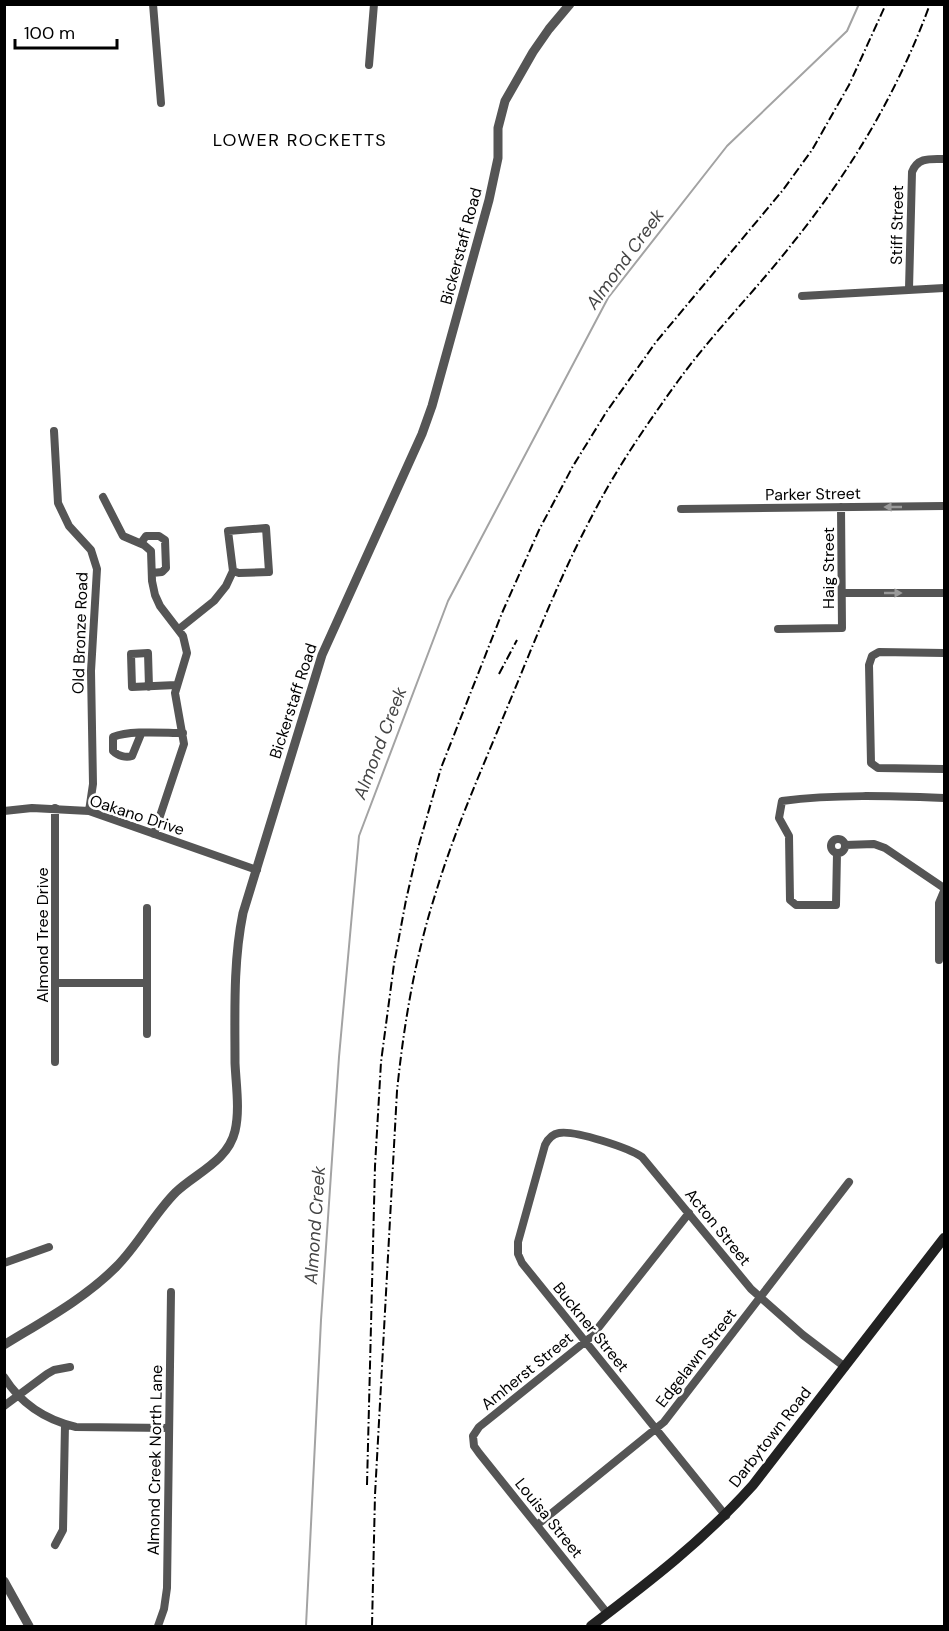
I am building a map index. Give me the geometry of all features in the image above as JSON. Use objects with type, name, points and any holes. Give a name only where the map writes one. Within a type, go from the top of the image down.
[{"type":"main road","name":"Darbytown Road","points":[[591,1626],[696,1544],[726,1516],[753,1485],[945,1238]]},
{"type":"street","points":[[153,4],[162,102]]},
{"type":"street","points":[[369,65],[374,4]]},
{"type":"street","name":"Bickerstaff Road","points":[[4,1345],[72,1304],[108,1275],[131,1251],[170,1199],[190,1180],[216,1161],[228,1148],[236,1125],[237,946],[243,913],[322,655],[422,434],[432,406],[489,200],[498,158],[498,128],[505,101],[533,52],[570,4]]},
{"type":"street","name":"Stiff Street","points":[[909,289],[912,172],[915,163],[927,159],[945,159]]},
{"type":"street","points":[[802,296],[945,288]]},
{"type":"street","name":"Old Bronze Road","points":[[54,431],[58,503],[69,526],[91,550],[97,568],[91,671],[93,784],[89,811]]},
{"type":"street","points":[[104,497],[123,536],[141,543],[151,551],[153,586],[158,601],[179,629],[186,643],[187,653],[176,686],[175,700],[183,733],[182,752],[154,834]]},
{"type":"street","name":"Parker Street","points":[[681,509],[945,506]]},
{"type":"street","name":"Haig Street","points":[[778,629],[842,628],[841,507]]},
{"type":"street","points":[[179,629],[214,601],[226,586],[233,572],[228,531],[266,528],[269,572],[233,572]]},
{"type":"street","points":[[141,543],[146,536],[159,536],[165,540],[166,568],[162,572],[152,573]]},
{"type":"street","points":[[842,593],[945,593]]},
{"type":"street","points":[[945,653],[879,652],[870,659],[869,665],[871,763],[878,768],[945,769]]},
{"type":"street","points":[[149,687],[148,653],[131,654],[132,687],[149,687],[176,686]]},
{"type":"street","points":[[141,734],[183,733]]},
{"type":"street","points":[[845,845],[841,840],[834,841],[832,848],[837,853],[836,905],[796,905],[790,900],[789,836],[779,818],[782,801],[808,798],[945,798]]},
{"type":"street","name":"Oakano Drive","points":[[4,811],[55,808],[89,811],[257,870]]},
{"type":"street","name":"Almond Tree Drive","points":[[55,808],[56,1062]]},
{"type":"street","points":[[845,845],[874,844],[885,848],[945,890],[939,903],[939,960]]},
{"type":"street","points":[[837,853],[843,851],[845,845]]},
{"type":"street","points":[[147,908],[147,1034]]},
{"type":"street","points":[[55,983],[147,983]]},
{"type":"street","name":"Acton Street","points":[[557,1133],[569,1133],[636,1153],[652,1167],[744,1282],[803,1335],[845,1367]]},
{"type":"street","name":"Buckner Street","points":[[557,1133],[545,1145],[518,1242],[518,1254],[522,1263],[726,1516]]},
{"type":"street","name":"Edgelawn Street","points":[[537,1525],[656,1430],[676,1408],[849,1182]]},
{"type":"street","name":"Amherst Street","points":[[473,1438],[479,1427],[586,1341],[689,1213]]},
{"type":"street","points":[[4,1263],[49,1247]]},
{"type":"street","name":"Almond Creek North Lane","points":[[158,1626],[164,1609],[167,1588],[171,1292]]},
{"type":"street","points":[[4,1406],[47,1374],[70,1367]]},
{"type":"street","points":[[4,1377],[29,1406],[65,1424],[76,1427],[169,1428]]},
{"type":"street","points":[[55,1545],[63,1530],[65,1424]]},
{"type":"street","name":"Louisa Street","points":[[473,1438],[474,1446],[479,1453],[608,1614]]},
{"type":"street","points":[[4,1581],[29,1626]]},
{"type":"waterway","name":"Almond Creek","points":[[306,1626],[321,1320],[339,1057],[359,836],[448,601],[608,298],[727,146],[847,31],[859,4]]},
{"type":"railway","points":[[367,1485],[375,1166],[381,1062],[394,964],[406,900],[441,768],[502,613],[539,530],[573,466],[607,411],[656,342],[783,190],[812,150],[849,85],[886,4]]},
{"type":"railway","points":[[372,1626],[375,1495],[397,1091],[416,966],[443,869],[469,799],[547,611],[601,498],[632,447],[678,381],[792,244],[853,160],[888,100],[930,4]]},
{"type":"railway","points":[[499,674],[517,640]]},
{"type":"district","name":"LOWER ROCKETTS","points":[[300,140]]}]
